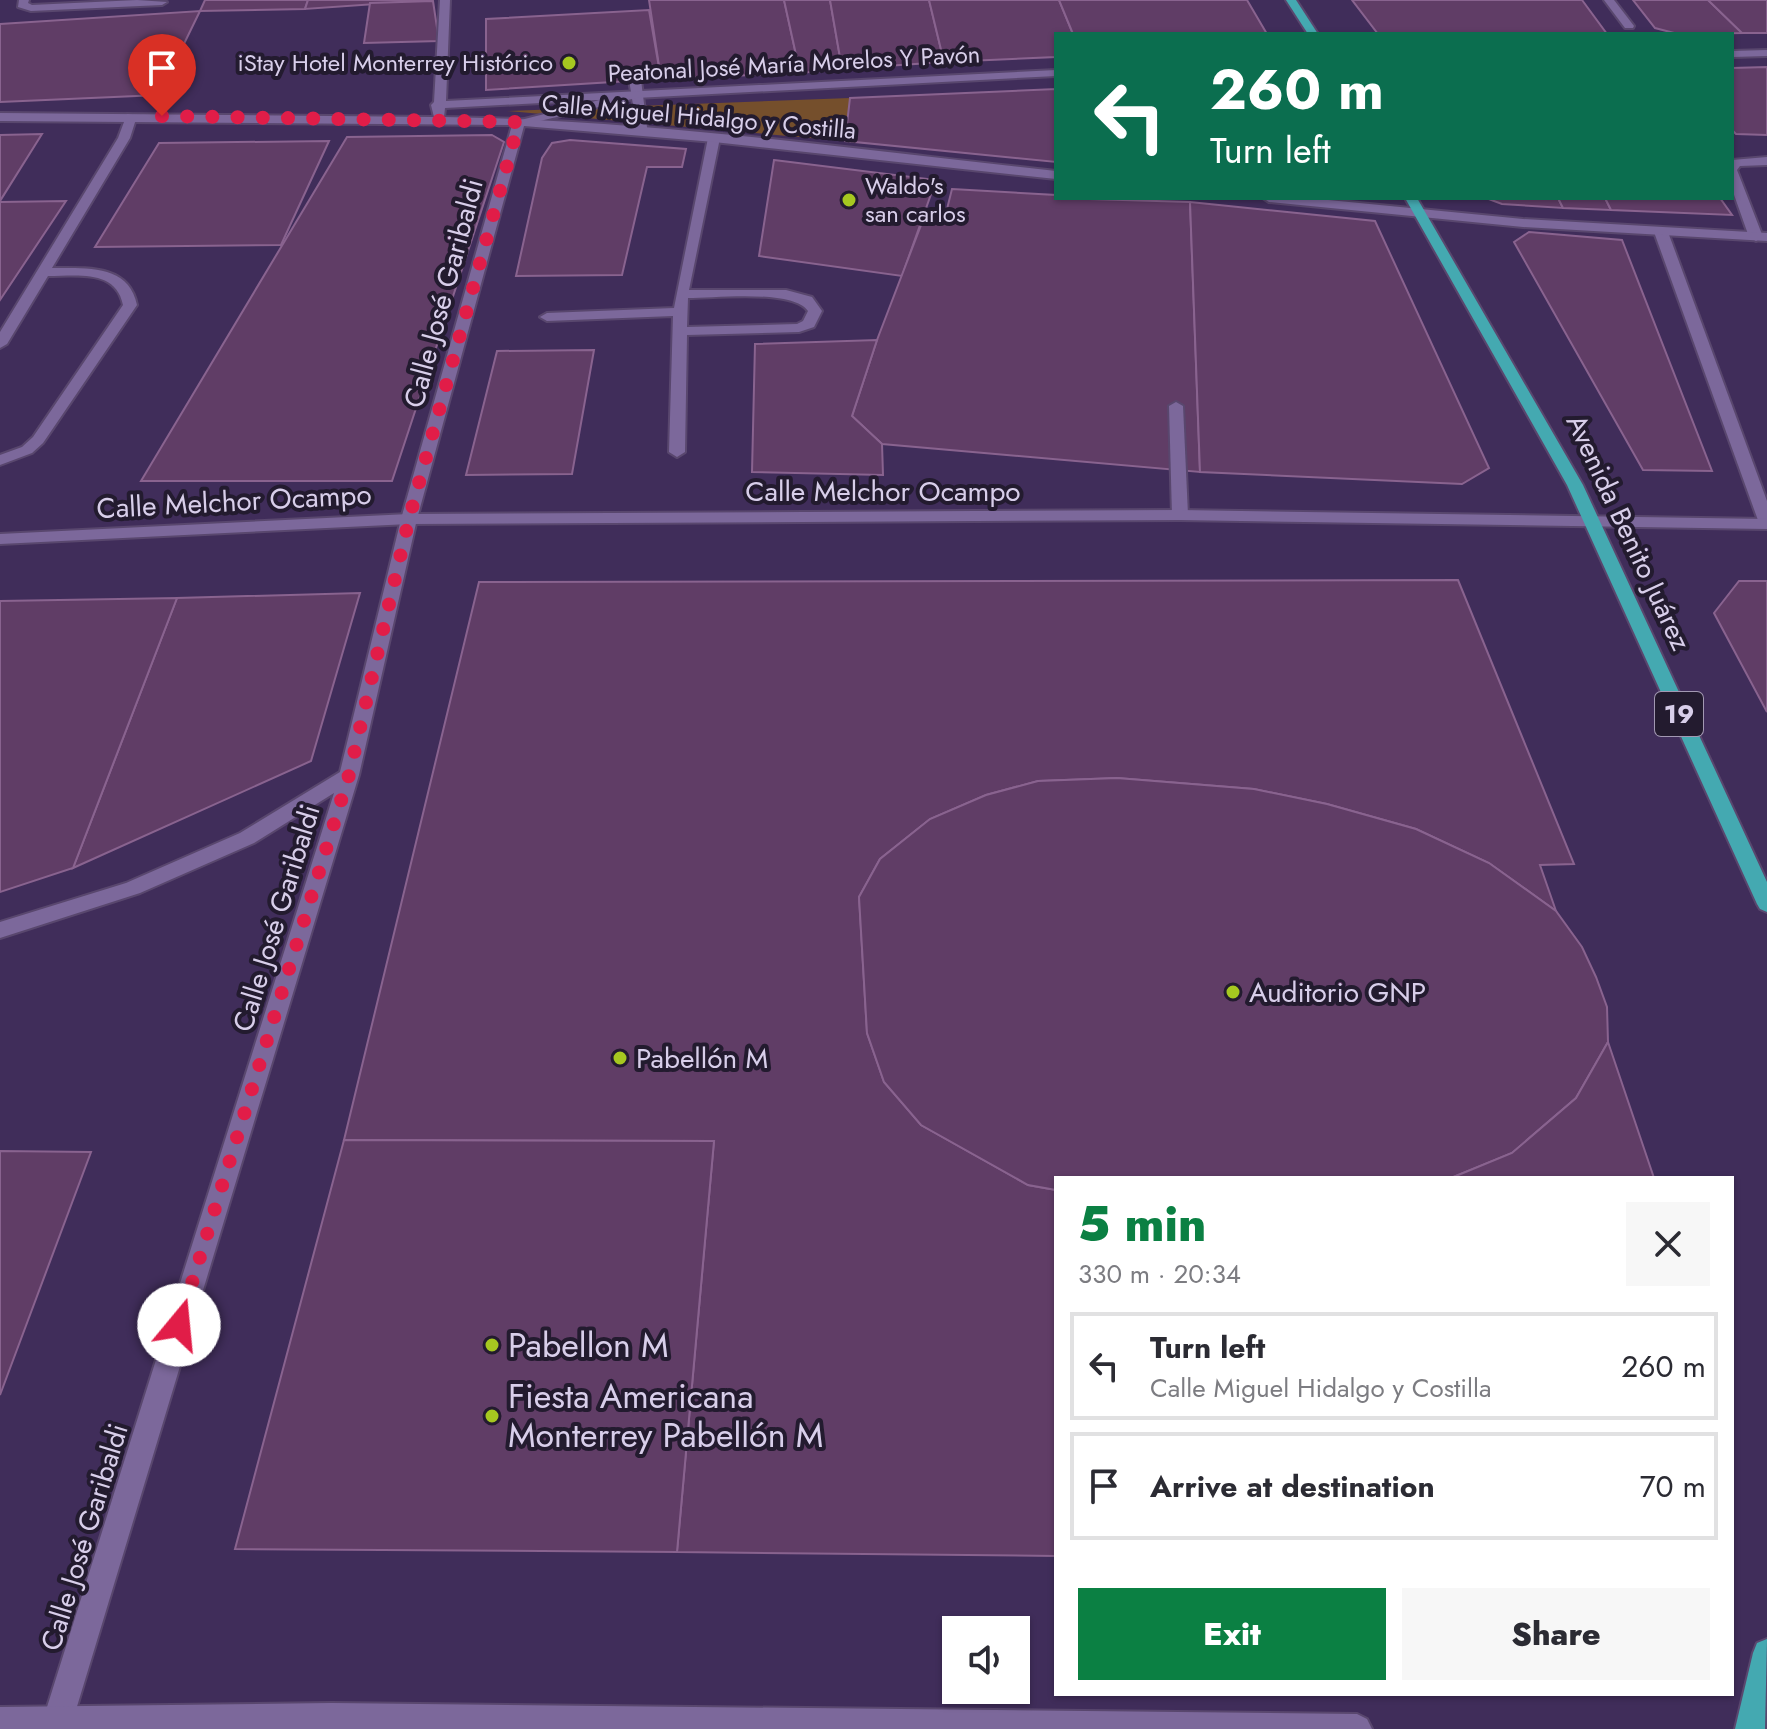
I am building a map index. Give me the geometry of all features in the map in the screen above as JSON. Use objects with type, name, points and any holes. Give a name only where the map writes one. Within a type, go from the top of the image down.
[{"type":"main road","points":[[1291,0],[1312,32]]},
{"type":"main road","name":"Avenida Benito Juárez","points":[[1412,200],[1542,423],[1592,524],[1767,904]]},
{"type":"main road","points":[[1750,1729],[1767,1653]]},
{"type":"street","points":[[24,0],[22,5],[31,8],[162,2]]},
{"type":"street","points":[[439,119],[437,105],[445,0]]},
{"type":"street","points":[[1609,0],[1629,26]]},
{"type":"street","points":[[1734,54],[1767,53]]},
{"type":"street","name":"Peatonal José María Morelos Y Pavón","points":[[437,105],[1054,73]]},
{"type":"street","points":[[635,80],[644,132]]},
{"type":"street","points":[[519,122],[638,94]]},
{"type":"street","points":[[0,344],[124,138],[131,116]]},
{"type":"street","name":"Calle Miguel Hidalgo y Costilla","points":[[0,117],[519,122],[714,138],[1054,175]]},
{"type":"street","name":"Calle José Garibaldi","points":[[57,1723],[349,775],[409,519],[519,122]]},
{"type":"street","points":[[677,452],[681,294],[714,138]]},
{"type":"street","points":[[1734,167],[1736,163],[1767,161]]},
{"type":"street","points":[[1288,200],[1421,214],[1761,237],[1734,176]]},
{"type":"street","points":[[1661,232],[1767,524]]},
{"type":"street","points":[[0,460],[27,450],[38,440],[130,305],[130,293],[124,283],[114,278],[97,273],[44,272]]},
{"type":"street","points":[[680,331],[799,328],[809,324],[815,311],[807,300],[786,294],[681,294]]},
{"type":"street","points":[[547,317],[680,312]]},
{"type":"street","points":[[1176,406],[1180,515]]},
{"type":"street","name":"Calle Melchor Ocampo","points":[[0,539],[409,519],[1180,515],[1592,524],[1767,524]]},
{"type":"street","points":[[0,930],[133,888],[247,838],[349,775]]},
{"type":"street","points":[[0,1722],[332,1718],[1357,1729]]},
{"type":"shaded area","points":[[850,98],[845,141],[507,111]]},
{"type":"building","points":[[205,0],[308,0],[305,9],[200,11]]},
{"type":"building","points":[[308,0],[433,0],[305,9]]},
{"type":"building","points":[[649,0],[784,0],[800,73],[661,79]]},
{"type":"building","points":[[784,0],[830,0],[842,69],[800,73]]},
{"type":"building","points":[[830,0],[929,0],[944,62],[842,69]]},
{"type":"building","points":[[929,0],[1059,0],[1072,32],[1054,32],[1054,57],[944,62]]},
{"type":"building","points":[[1059,0],[1247,0],[1266,32],[1072,32]]},
{"type":"building","points":[[1352,0],[1582,0],[1606,32],[1376,32]]},
{"type":"building","points":[[1633,0],[1708,0],[1742,33],[1670,32],[1655,28]]},
{"type":"building","points":[[1708,0],[1767,0],[1767,33],[1742,33]]},
{"type":"building","points":[[433,1],[439,41],[364,43],[370,3]]},
{"type":"building","points":[[649,10],[661,79],[486,90],[486,19]]},
{"type":"building","points":[[200,11],[159,95],[0,102],[0,24]]},
{"type":"building","points":[[1767,67],[1767,135],[1734,132],[1734,68]]},
{"type":"building","points":[[1054,89],[1054,162],[845,141],[850,98]]},
{"type":"building","points":[[42,134],[0,201],[0,135]]},
{"type":"building","points":[[492,135],[504,142],[392,481],[141,481],[347,137]]},
{"type":"building","points":[[570,140],[686,149],[682,167],[647,167],[622,275],[516,276],[542,158],[552,143]]},
{"type":"building","points":[[329,141],[281,245],[95,247],[159,143]]},
{"type":"building","name":"Waldo's san carlos","points":[[774,160],[936,180],[902,276],[759,256]]},
{"type":"building","points":[[952,189],[1054,195],[1054,200],[1190,202],[1200,472],[882,444],[852,416],[923,220],[944,221]]},
{"type":"building","points":[[1491,200],[1559,200],[1563,208],[1502,204]]},
{"type":"building","points":[[1559,200],[1606,200],[1611,210],[1563,208]]},
{"type":"building","points":[[1606,200],[1721,200],[1732,215],[1611,210]]},
{"type":"building","points":[[66,201],[0,300],[0,202]]},
{"type":"building","points":[[1190,202],[1375,221],[1489,468],[1462,484],[1200,472]]},
{"type":"building","points":[[1529,232],[1622,240],[1712,471],[1643,470],[1514,242]]},
{"type":"building","points":[[877,340],[852,416],[882,444],[883,475],[752,472],[755,344]]},
{"type":"building","points":[[594,350],[572,474],[466,475],[497,351]]},
{"type":"building","name":"Pabellón M","points":[[1458,580],[1574,864],[1540,865],[1556,911],[1489,863],[1416,829],[1327,804],[1254,789],[1117,778],[1038,781],[986,795],[930,819],[880,859],[859,897],[867,1033],[884,1082],[921,1125],[1028,1185],[1054,1190],[1054,1556],[677,1552],[714,1141],[344,1140],[479,582]]},
{"type":"building","points":[[1739,581],[1767,581],[1767,712],[1714,613]]},
{"type":"building","points":[[360,593],[311,761],[73,868],[177,598]]},
{"type":"building","points":[[177,598],[73,868],[0,892],[0,601]]},
{"type":"building","name":"Auditorio GNP","points":[[1117,778],[1254,789],[1327,804],[1416,829],[1489,863],[1556,911],[1582,947],[1596,977],[1607,1007],[1608,1042],[1576,1098],[1512,1153],[1456,1176],[1054,1176],[1054,1190],[1028,1185],[921,1125],[884,1082],[867,1033],[859,897],[880,859],[930,819],[986,795],[1038,781]]},
{"type":"building","points":[[1608,1042],[1653,1176],[1456,1176],[1512,1153],[1576,1098]]},
{"type":"building","name":"Pabellon M","points":[[344,1140],[714,1141],[677,1552],[235,1549]]},
{"type":"building","points":[[0,1151],[91,1152],[0,1395]]},
{"type":"place","name":"iStay Hotel Monterrey Histórico","points":[[569,63]]},
{"type":"place","name":"Waldo's san carlos","points":[[849,200]]},
{"type":"place","name":"Auditorio GNP","points":[[1233,992]]},
{"type":"place","name":"Pabellón M","points":[[620,1058]]},
{"type":"place","name":"Pabellon M","points":[[492,1345]]},
{"type":"place","name":"Fiesta Americana Monterrey Pabellón M","points":[[492,1416]]},
{"type":"route","points":[[162,116],[519,122],[409,519],[349,775],[179,1325]]}]
